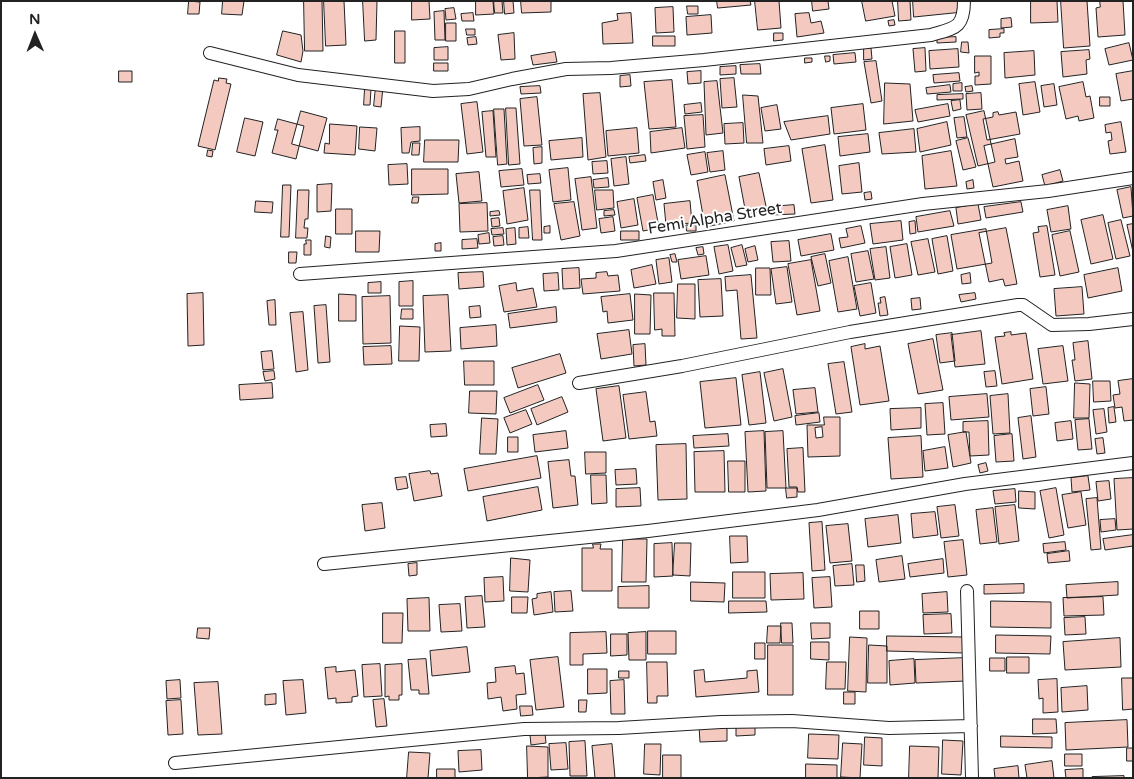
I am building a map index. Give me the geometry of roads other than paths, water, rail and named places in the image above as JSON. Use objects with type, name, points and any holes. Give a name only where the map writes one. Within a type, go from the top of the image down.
[{"type":"street","points":[[210,53],[298,75],[433,91],[468,89],[566,69],[611,68],[695,61],[931,35],[955,28],[964,16],[964,1]]},
{"type":"street","name":"Femi Alpha Street","points":[[300,274],[616,251],[923,204],[1048,191],[1133,178]]},
{"type":"street","points":[[579,383],[682,366],[850,332],[1018,305],[1052,325],[1089,324],[1133,319]]},
{"type":"street","points":[[324,564],[648,531],[808,511],[965,484],[1133,463]]},
{"type":"street","points":[[967,591],[972,778]]},
{"type":"street","points":[[175,763],[524,729],[619,728],[721,722],[792,721],[889,728],[971,726]]}]
